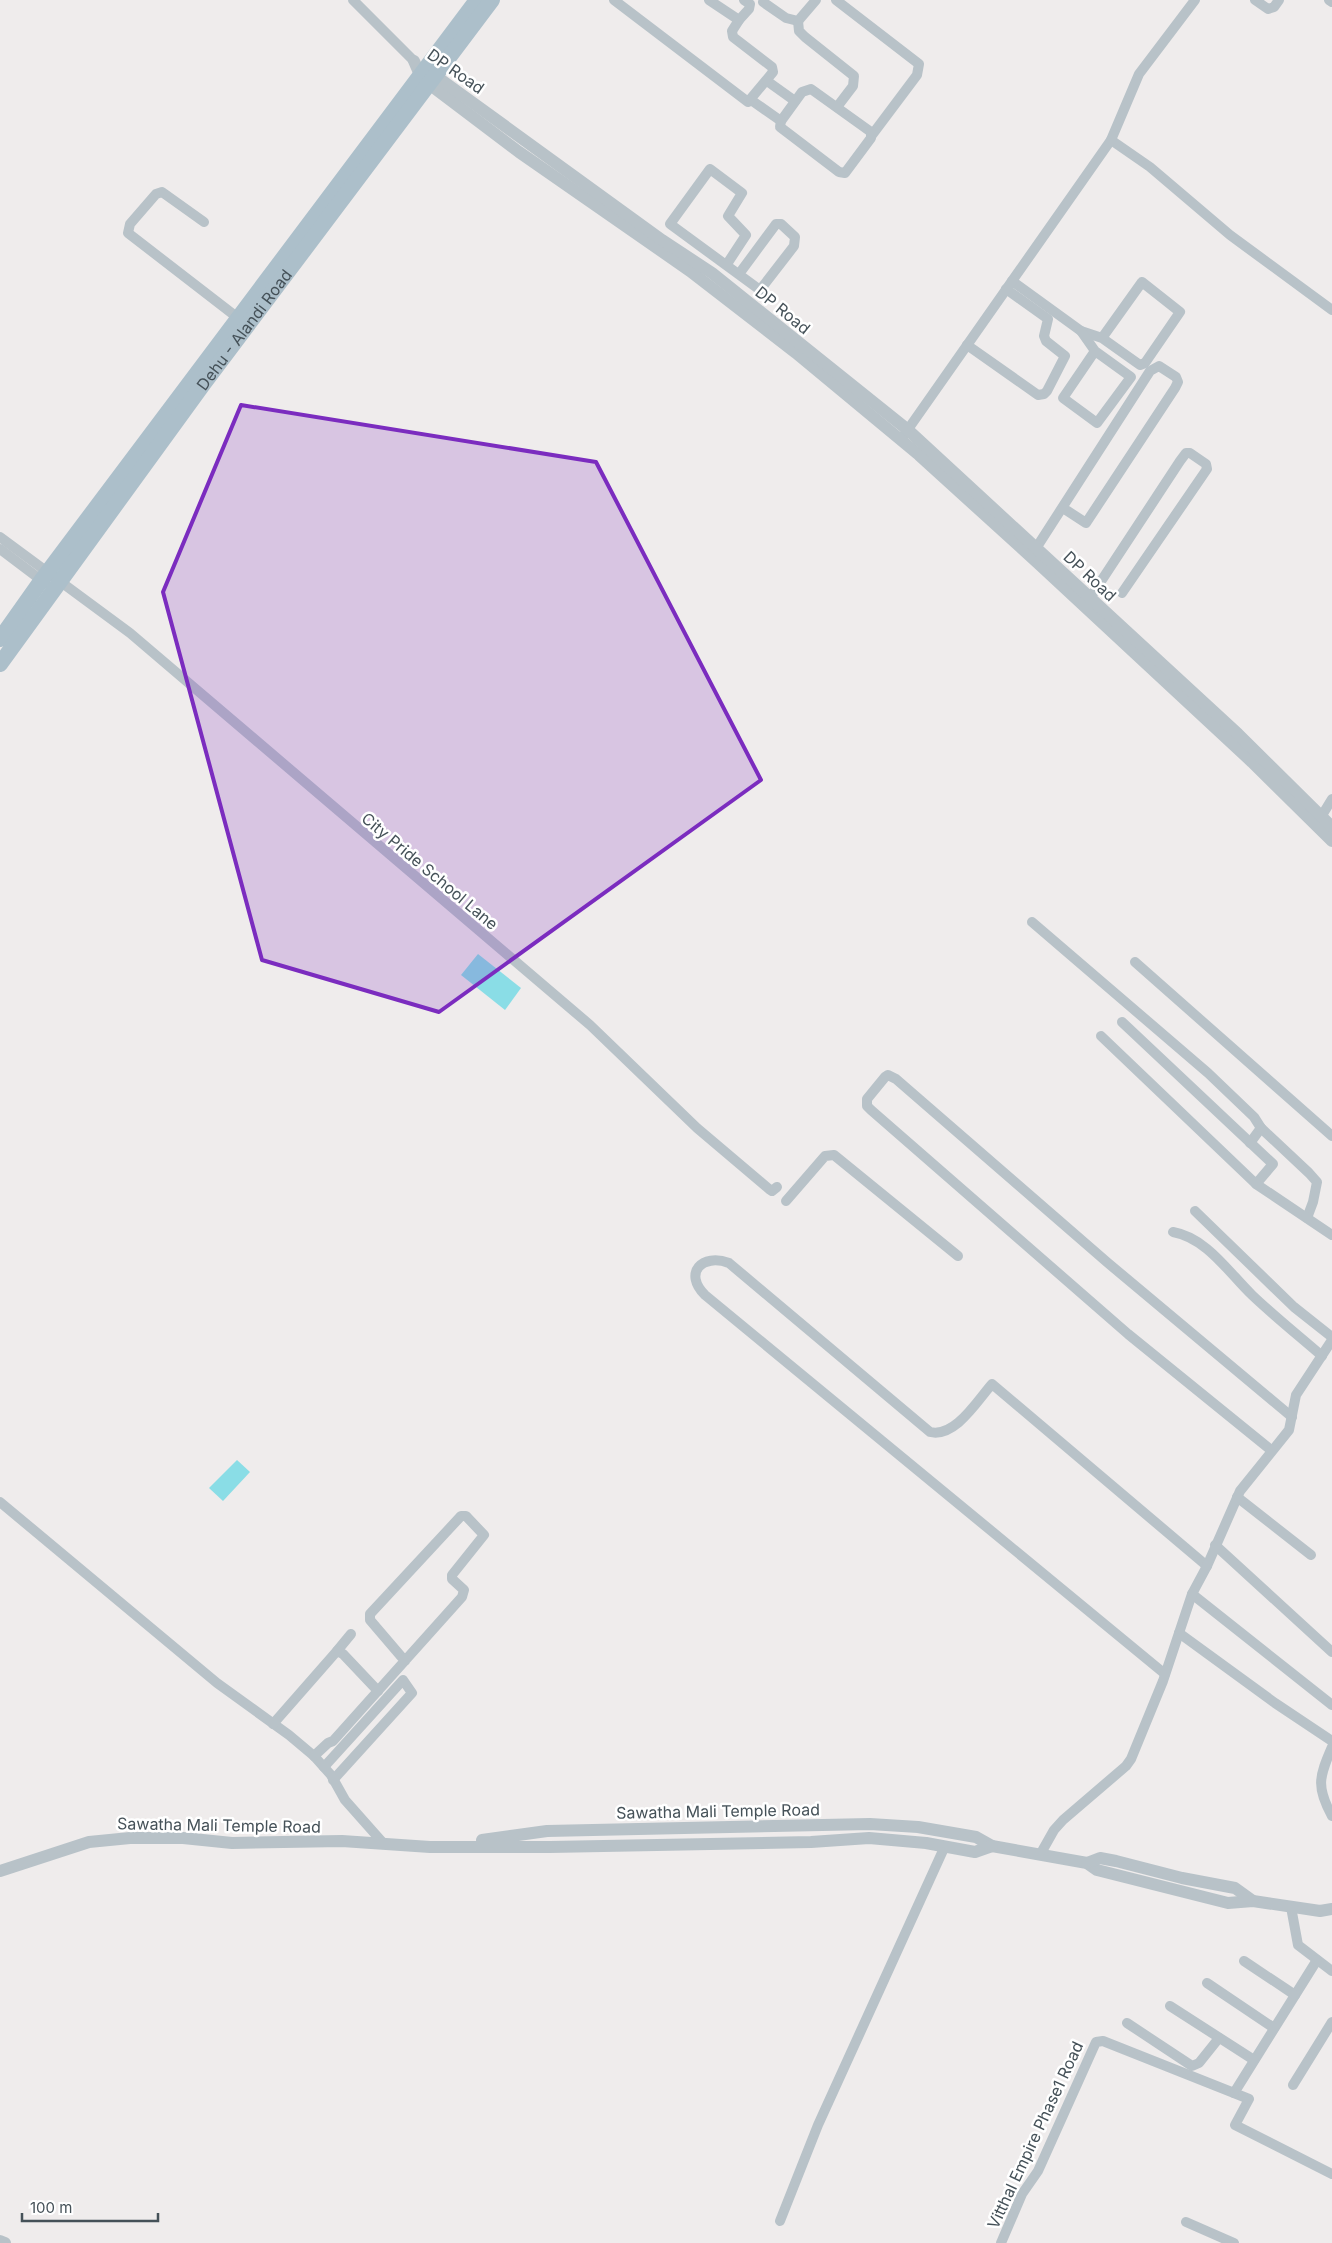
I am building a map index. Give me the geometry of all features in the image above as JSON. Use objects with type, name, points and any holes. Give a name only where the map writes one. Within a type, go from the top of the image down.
[{"type":"main road","name":"Dehu - Alandi Road","points":[[0,639],[51,581],[204,384],[477,0]]},
{"type":"main road","name":"Dehu - Alandi Road","points":[[0,664],[51,581],[238,318],[425,73],[492,0]]},
{"type":"street","points":[[353,0],[425,73]]},
{"type":"street","points":[[614,0],[748,102],[751,100],[781,121]]},
{"type":"street","points":[[709,0],[739,20]]},
{"type":"street","points":[[816,0],[798,21],[799,31],[854,76],[853,86],[837,107]]},
{"type":"street","points":[[836,0],[919,64],[917,75],[844,173],[782,128],[781,121],[804,90],[811,90],[866,128],[872,135]]},
{"type":"street","points":[[904,435],[1111,140],[1139,74],[1196,0]]},
{"type":"street","points":[[1255,0],[1268,9],[1274,7],[1279,0]]},
{"type":"street","points":[[751,100],[773,72],[772,67],[731,34],[746,4],[756,8],[764,1],[786,18],[798,21]]},
{"type":"street","name":"DP Road","points":[[425,73],[670,251],[796,353],[904,435]]},
{"type":"street","points":[[767,80],[796,101]]},
{"type":"street","points":[[1111,140],[1150,167],[1230,234],[1332,310]]},
{"type":"street","points":[[725,283],[733,269],[746,235],[728,216],[742,193],[710,168],[670,224],[733,269],[760,290],[796,242],[794,234],[781,224],[776,224],[733,269]]},
{"type":"street","points":[[204,222],[162,192],[156,194],[135,218],[128,228],[128,233],[238,318]]},
{"type":"street","name":"DP Road","points":[[670,251],[725,283],[904,435],[1033,552],[1252,762],[1332,842]]},
{"type":"street","points":[[1009,285],[1081,331],[1102,338],[1136,364],[1143,365],[1180,312],[1142,282],[1102,338]]},
{"type":"street","points":[[967,345],[1038,394],[1041,395],[1047,391],[1065,356],[1046,341],[1044,336],[1048,320],[1009,285]]},
{"type":"street","points":[[1081,331],[1095,351],[1132,377],[1097,423],[1063,398],[1095,351]]},
{"type":"street","points":[[1033,552],[1150,371],[1159,366],[1176,377],[1178,382],[1175,388],[1086,523],[1063,508]]},
{"type":"street","points":[[1090,598],[1180,461],[1186,453],[1190,453],[1206,464],[1207,469],[1122,593]]},
{"type":"street","points":[[0,537],[51,581]]},
{"type":"street","points":[[0,550],[51,581]]},
{"type":"street","name":"DP Road","points":[[1033,552],[1090,598],[1238,734],[1332,827]]},
{"type":"street","name":"City Pride School Lane","points":[[51,581],[130,633],[590,1025],[697,1128],[775,1189]]},
{"type":"street","points":[[1321,817],[1332,799]]},
{"type":"street","points":[[1032,922],[1208,1073],[1309,1173],[1316,1182],[1313,1202],[1307,1218]]},
{"type":"street","points":[[1134,962],[1332,1136]]},
{"type":"street","points":[[1122,1022],[1273,1164],[1256,1184]]},
{"type":"street","points":[[1101,1036],[1256,1184],[1332,1235]]},
{"type":"street","points":[[1271,1450],[1128,1334],[871,1110],[867,1106],[867,1099],[885,1077],[888,1075],[896,1079],[1108,1263],[1292,1416]]},
{"type":"street","points":[[1250,1143],[1262,1128]]},
{"type":"street","points":[[786,1201],[826,1156],[834,1155],[958,1256]]},
{"type":"street","points":[[1041,1853],[1054,1830],[1063,1820],[1126,1766],[1137,1749],[1166,1674],[1192,1594],[1207,1566],[1237,1497],[1271,1450],[1289,1430],[1296,1395],[1332,1339],[1294,1307],[1195,1211]]},
{"type":"street","points":[[1173,1232],[1186,1234],[1199,1243],[1253,1296],[1322,1356]]},
{"type":"street","points":[[1166,1674],[705,1295],[698,1288],[695,1278],[699,1267],[704,1262],[717,1258],[729,1262],[930,1432],[940,1433],[952,1428],[992,1384],[1207,1566]]},
{"type":"street","points":[[1237,1497],[1311,1555]]},
{"type":"street","points":[[0,1502],[216,1683],[273,1724],[319,1762],[334,1780],[346,1800],[384,1844]]},
{"type":"street","points":[[319,1762],[332,1747],[333,1741],[405,1661],[465,1593],[451,1577],[484,1535],[466,1516],[461,1516],[370,1614],[370,1620],[405,1661]]},
{"type":"street","points":[[1215,1545],[1332,1652]]},
{"type":"street","points":[[1192,1594],[1332,1705]]},
{"type":"street","points":[[1179,1633],[1274,1703],[1332,1740]]},
{"type":"street","points":[[273,1724],[351,1634]]},
{"type":"street","points":[[337,1651],[343,1654],[378,1691]]},
{"type":"street","points":[[319,1762],[403,1680],[412,1693],[334,1780]]},
{"type":"street","points":[[1332,1747],[1320,1778],[1320,1787],[1322,1797],[1332,1816]]},
{"type":"street","name":"Sawatha Mali Temple Road","points":[[443,1846],[547,1830],[870,1824],[918,1827],[976,1837],[992,1846],[1041,1853],[1087,1863],[1097,1870],[1228,1903],[1253,1901],[1320,1911],[1332,1909]]},
{"type":"street","name":"Sawatha Mali Temple Road","points":[[0,1870],[89,1842],[130,1838],[183,1838],[232,1843],[342,1841],[443,1846],[570,1847],[811,1842],[869,1838],[945,1846],[975,1852],[992,1846]]},
{"type":"street","points":[[780,2222],[818,2125],[945,1846]]},
{"type":"street","points":[[1290,1907],[1298,1946],[1332,1971]]},
{"type":"street","points":[[1317,1960],[1234,2093],[1249,2099],[1235,2125],[1332,2174]]},
{"type":"street","points":[[1244,1962],[1295,1995]]},
{"type":"street","points":[[1207,1983],[1274,2028]]},
{"type":"street","points":[[1170,2006],[1254,2060]]},
{"type":"street","points":[[1293,2085],[1332,2022]]},
{"type":"street","points":[[1127,2024],[1192,2066],[1199,2063],[1220,2038]]},
{"type":"street","name":"Vitthal Empire Phase1 Road","points":[[1000,2243],[1022,2194],[1038,2171],[1093,2046],[1098,2041],[1234,2093]]},
{"type":"street","points":[[1186,2222],[1234,2243]]},
{"type":"street","points":[[0,2241],[5,2243]]},
{"type":"highlighted area","points":[[241,405],[596,462],[761,780],[439,1012],[262,960],[163,592]]},
{"type":"water","points":[[478,954],[521,988],[505,1010],[461,975]]},
{"type":"water","points":[[237,1460],[250,1472],[223,1501],[209,1488]]}]
